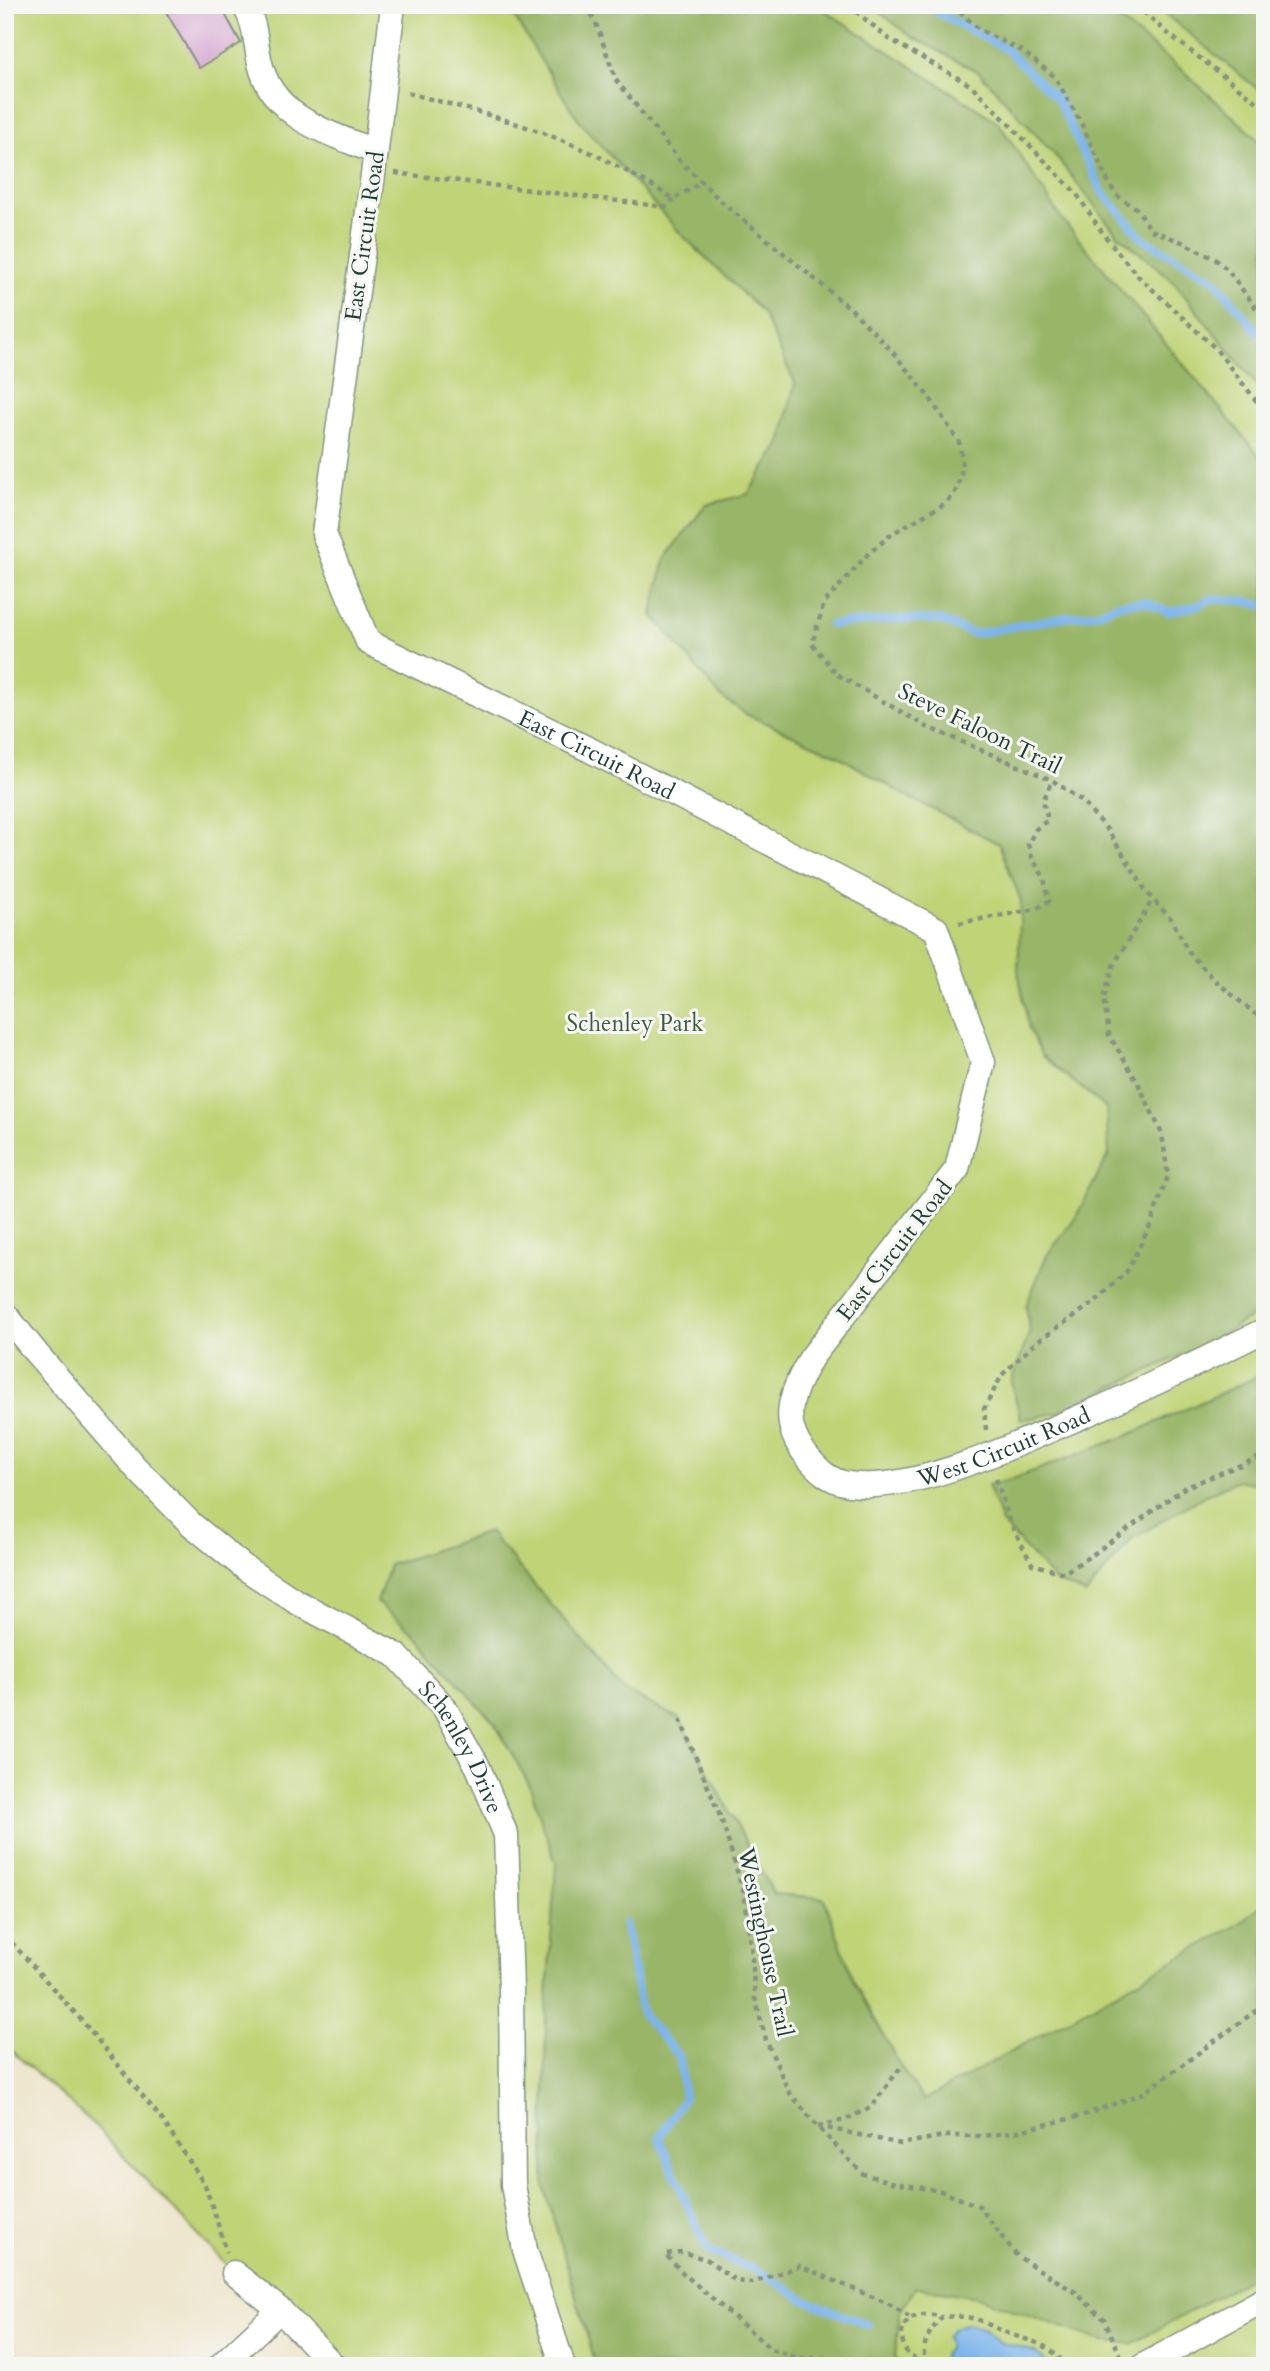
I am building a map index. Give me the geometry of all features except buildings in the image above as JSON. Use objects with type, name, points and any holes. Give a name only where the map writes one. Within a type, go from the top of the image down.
[{"type":"street","points":[[244,5],[251,16],[266,86],[285,109],[374,161]]},
{"type":"street","name":"East Circuit Road","points":[[393,5],[324,534],[368,642],[590,750],[936,929],[983,1062],[957,1169],[818,1349],[794,1387]]},
{"type":"street","name":"Schenley Drive","points":[[5,1314],[136,1468],[191,1524],[246,1568],[295,1601],[396,1655],[444,1707],[478,1767],[506,1835],[513,2185],[524,2250],[563,2366]]},
{"type":"street","name":"West Circuit Road","points":[[794,1387],[789,1418],[802,1450],[821,1473],[846,1484],[878,1485],[914,1479],[990,1456],[1150,1387],[1265,1330]]},
{"type":"street","points":[[234,2273],[279,2310],[334,2366]]},
{"type":"street","points":[[1143,2366],[1265,2299]]},
{"type":"street","points":[[220,2366],[279,2310]]},
{"type":"path","name":"Steve Faloon Trail","points":[[587,5],[616,80],[664,141],[724,204],[850,309],[891,350],[929,397],[959,442],[961,476],[955,492],[946,503],[893,533],[868,554],[824,603],[812,644],[838,675],[927,727],[1052,780],[1082,801],[1109,832],[1153,899],[1172,920],[1189,953],[1217,982],[1254,1013],[1265,1018]]},
{"type":"path","points":[[848,5],[889,39],[972,86],[1076,193],[1104,235],[1136,274],[1215,348],[1265,412]]},
{"type":"path","points":[[952,5],[980,30],[1021,51],[1055,77],[1116,195],[1137,209],[1151,230],[1215,259],[1227,269],[1265,320]]},
{"type":"path","points":[[1136,5],[1166,32],[1265,108]]},
{"type":"path","points":[[384,86],[517,124],[564,141],[627,170],[674,199]]},
{"type":"path","points":[[374,161],[666,208],[674,199],[702,182]]},
{"type":"path","points":[[936,929],[982,917],[1035,909],[1049,901],[1044,878],[1028,844],[1036,829],[1048,820],[1043,801],[1052,780]]},
{"type":"path","points":[[1153,899],[1113,966],[1104,998],[1109,1035],[1138,1083],[1162,1133],[1168,1176],[1150,1226],[1127,1271],[1096,1301],[1034,1344],[1002,1375],[984,1409],[990,1456],[1010,1522],[1032,1564],[1064,1573],[1184,1488],[1265,1455]]},
{"type":"path","name":"Westinghouse Trail","points":[[680,1719],[722,1821],[743,1891],[755,1998],[766,2040],[789,2092],[863,2174],[894,2183],[940,2191],[979,2206],[1017,2256],[1074,2292],[1104,2319],[1124,2366]]},
{"type":"path","points":[[5,1935],[84,2023],[163,2121],[205,2185],[234,2273]]},
{"type":"path","points":[[817,2126],[901,2144],[944,2136],[983,2136],[1015,2132],[1081,2116],[1144,2094],[1265,2004]]},
{"type":"path","points":[[817,2126],[845,2120],[871,2107],[901,2067]]},
{"type":"path","points":[[854,2366],[825,2358],[797,2358],[771,2349],[684,2274],[665,2253],[682,2252],[708,2260],[736,2281],[752,2283],[800,2266],[891,2305],[911,2318]]},
{"type":"path","points":[[925,2364],[909,2356],[904,2348],[902,2331],[911,2318],[928,2313],[942,2317],[962,2315],[983,2320],[1008,2333],[1049,2348],[1060,2357],[1065,2366]]},
{"type":"path","points":[[925,2364],[923,2345],[930,2330],[942,2317]]},
{"type":"green space","name":"Schenley Park","points":[[5,5],[1265,5],[1265,2366],[331,2366],[234,2273],[91,2122],[5,2045]]},
{"type":"green space","points":[[507,5],[816,5],[998,122],[1061,218],[1265,462],[1265,1308],[1206,1344],[1056,1413],[1021,1420],[1011,1382],[1030,1331],[1026,1306],[1046,1257],[1077,1215],[1109,1154],[1106,1108],[1042,1056],[1029,1029],[1018,971],[1021,901],[999,844],[903,794],[833,753],[748,715],[720,696],[652,614],[665,559],[706,505],[748,494],[781,442],[795,383],[762,312],[681,234],[587,130],[571,109]]},
{"type":"green space","points":[[870,5],[1101,5],[1182,70],[1265,146],[1265,396],[1172,280],[1117,234],[1053,153],[979,72],[912,37]]},
{"type":"green space","points":[[1154,5],[1265,5],[1265,95]]},
{"type":"green space","points":[[1265,1373],[1265,1485],[1237,1480],[1204,1496],[1132,1539],[1086,1594],[1056,1582],[1002,1523],[988,1485],[1010,1480],[1129,1435]]},
{"type":"green space","points":[[489,1532],[625,1691],[680,1719],[774,1894],[824,1898],[854,1982],[901,2067],[924,2100],[1239,1924],[1265,1902],[1265,2269],[1132,2344],[1099,2340],[977,2297],[916,2287],[900,2312],[895,2357],[900,2366],[596,2366],[544,2186],[546,2011],[556,1864],[529,1784],[495,1724],[416,1634],[377,1603],[389,1565]]},
{"type":"water","points":[[967,2323],[983,2328],[1001,2343],[1035,2352],[1050,2366],[944,2366],[943,2355],[948,2349],[946,2337],[954,2328]]},
{"type":"waterway","points":[[923,5],[1006,49],[1058,100],[1101,190],[1142,238],[1215,280],[1265,341]]},
{"type":"waterway","points":[[831,625],[901,619],[939,620],[974,634],[1098,613],[1122,603],[1146,602],[1168,612],[1200,605],[1209,599],[1245,601],[1265,606]]},
{"type":"waterway","points":[[625,1923],[642,2014],[680,2058],[684,2098],[659,2138],[707,2250],[760,2272],[805,2300],[868,2325]]}]
